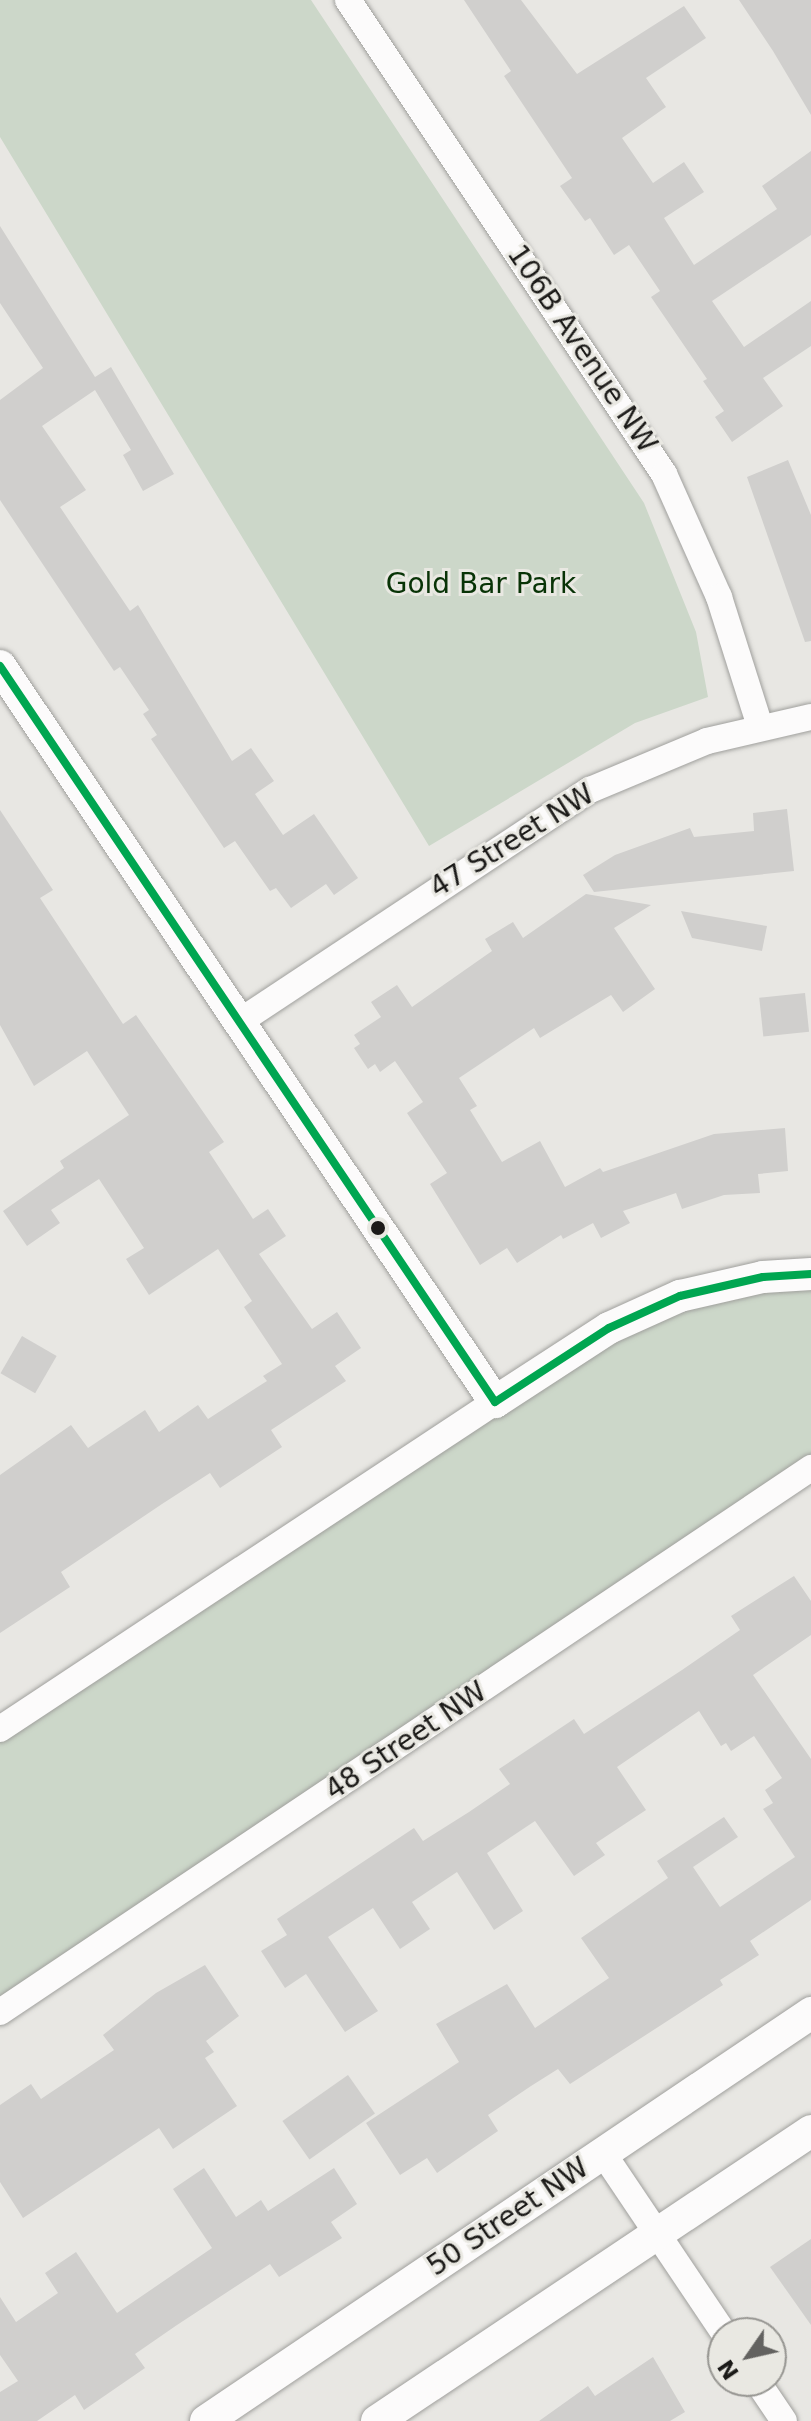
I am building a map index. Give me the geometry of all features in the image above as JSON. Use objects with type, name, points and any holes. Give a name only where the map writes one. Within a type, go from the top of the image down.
[{"type":"street","name":"106B Avenue NW","points":[[348,0],[664,474],[719,597],[760,726]]},
{"type":"street","points":[[0,666],[495,1402]]},
{"type":"street","name":"47 Street NW","points":[[239,1022],[561,806],[661,757],[760,726],[811,717]]},
{"type":"street","points":[[0,1729],[609,1328],[680,1296],[763,1277],[811,1274]]},
{"type":"street","name":"48 Street NW","points":[[0,2012],[811,1468]]},
{"type":"street","name":"50 Street NW","points":[[206,2421],[811,2013]]},
{"type":"street","points":[[377,2421],[811,2131]]},
{"type":"street","points":[[603,2153],[713,2317]]},
{"type":"street","points":[[768,2397],[784,2421]]},
{"type":"green space","name":"Gold Bar Park","points":[[0,0],[311,0],[644,503],[696,632],[708,697],[635,723],[429,846],[0,137]]},
{"type":"green space","points":[[811,1274],[811,1468],[0,2012],[0,1729],[609,1328]]},
{"type":"building","points":[[464,0],[521,0],[577,74],[684,6],[706,38],[646,78],[666,107],[622,138],[653,183],[684,162],[704,192],[664,218],[694,265],[777,209],[762,186],[811,151],[811,235],[712,301],[744,347],[811,301],[811,346],[763,378],[783,406],[732,442],[715,417],[724,411],[703,381],[707,379],[651,297],[660,291],[629,245],[614,255],[590,218],[585,221],[560,186],[572,178],[504,76],[511,71]]},
{"type":"building","points":[[739,0],[811,0],[811,115],[773,51]]},
{"type":"building","points":[[0,226],[95,377],[111,367],[174,474],[143,491],[123,455],[131,450],[95,390],[42,426],[86,490],[60,507],[130,611],[138,605],[232,761],[251,748],[274,781],[255,794],[283,835],[314,814],[358,878],[334,895],[326,884],[291,908],[276,888],[270,891],[235,841],[224,848],[151,739],[157,735],[143,714],[149,710],[120,667],[114,671],[0,500],[0,400],[43,368],[0,303]]},
{"type":"building","points":[[788,460],[811,515],[811,641],[805,642],[747,477]]},
{"type":"building","points":[[787,809],[794,871],[594,892],[583,875],[615,855],[690,828],[694,837],[754,831],[753,813]]},
{"type":"building","points":[[0,810],[53,890],[40,898],[123,1024],[136,1015],[224,1142],[209,1152],[253,1219],[268,1209],[286,1236],[259,1254],[312,1329],[337,1312],[361,1348],[335,1366],[346,1381],[271,1430],[282,1447],[220,1488],[210,1473],[162,1504],[61,1572],[70,1587],[0,1633],[0,1475],[71,1425],[88,1448],[145,1410],[159,1432],[198,1405],[208,1419],[267,1381],[263,1376],[282,1364],[244,1307],[252,1301],[218,1249],[149,1295],[126,1259],[144,1248],[99,1179],[51,1210],[60,1223],[27,1246],[3,1211],[64,1168],[60,1161],[129,1115],[87,1051],[34,1086],[0,1025]]},
{"type":"building","points":[[586,894],[651,905],[614,928],[655,989],[623,1012],[611,995],[540,1038],[534,1028],[459,1078],[477,1106],[470,1110],[502,1162],[540,1141],[565,1187],[600,1168],[603,1172],[714,1134],[785,1128],[788,1171],[758,1174],[760,1193],[724,1195],[682,1209],[676,1193],[623,1211],[630,1223],[601,1238],[593,1223],[563,1239],[561,1235],[517,1263],[507,1248],[480,1265],[430,1184],[447,1173],[407,1113],[423,1102],[395,1061],[380,1072],[375,1064],[368,1069],[354,1048],[360,1044],[354,1035],[381,1017],[371,1002],[397,985],[412,1007],[492,951],[485,939],[513,922],[523,938]]},
{"type":"building","points":[[681,911],[767,926],[762,951],[692,938]]},
{"type":"building","points":[[805,993],[809,1032],[763,1037],[759,998]]},
{"type":"building","points":[[22,1336],[57,1356],[35,1393],[0,1373]]},
{"type":"building","points":[[794,1576],[811,1601],[811,1635],[753,1675],[811,1759],[811,1900],[750,1941],[759,1955],[720,1980],[723,1985],[570,2084],[558,2069],[531,2086],[488,2115],[498,2131],[437,2173],[427,2158],[400,2175],[366,2123],[459,2062],[436,2024],[507,1984],[535,2028],[609,1978],[581,1938],[668,1878],[657,1861],[724,1817],[738,1837],[693,1867],[720,1907],[795,1857],[763,1809],[773,1803],[765,1790],[782,1778],[754,1736],[731,1751],[726,1743],[721,1746],[699,1711],[617,1767],[646,1810],[596,1843],[605,1855],[574,1876],[535,1821],[487,1853],[523,1911],[494,1930],[457,1872],[412,1902],[430,1929],[400,1949],[373,1908],[328,1937],[378,2011],[345,2032],[306,1974],[285,1988],[261,1951],[287,1935],[277,1919],[414,1828],[423,1841],[469,1812],[510,1784],[499,1769],[574,1719],[584,1734],[682,1670],[740,1630],[731,1616]]},
{"type":"building","points":[[205,1965],[239,2016],[206,2041],[214,2052],[205,2058],[237,2106],[173,2149],[159,2128],[23,2218],[0,2182],[0,2105],[31,2084],[41,2099],[114,2050],[103,2035],[156,1993]]},
{"type":"building","points":[[348,2075],[375,2114],[309,2159],[282,2121]]},
{"type":"building","points":[[204,2168],[236,2217],[261,2200],[268,2211],[334,2168],[357,2204],[331,2222],[342,2238],[279,2277],[270,2264],[177,2325],[135,2354],[145,2368],[84,2410],[75,2395],[37,2421],[0,2421],[0,2392],[18,2381],[0,2355],[0,2297],[16,2322],[58,2293],[45,2273],[76,2252],[117,2313],[212,2248],[173,2189]]},
{"type":"building","points":[[811,2239],[811,2325],[770,2267]]},
{"type":"building","points":[[653,2357],[685,2412],[670,2421],[539,2421],[588,2386],[595,2396]]},
{"type":"transit line","points":[[0,666],[495,1402]]},
{"type":"transit line","points":[[495,1402],[609,1328],[680,1296],[763,1277],[811,1274]]}]
